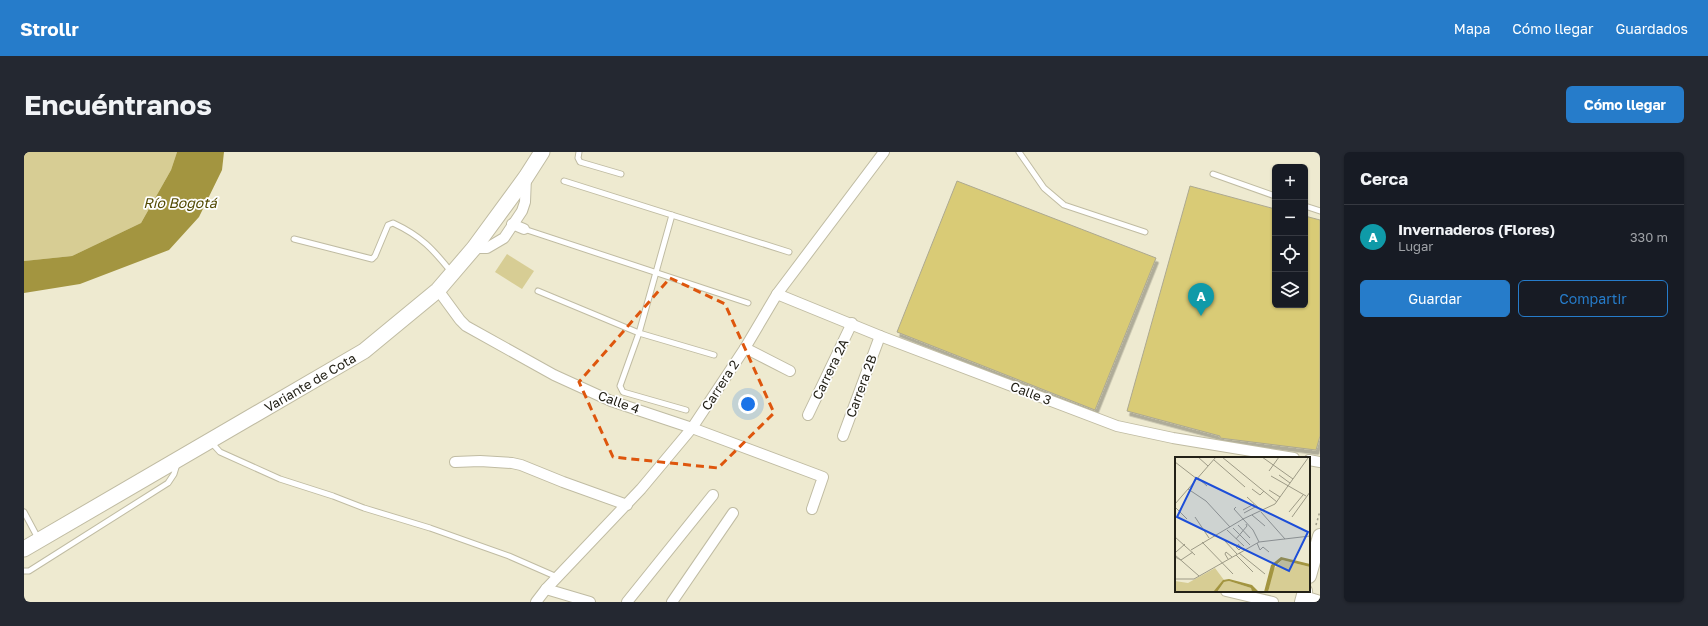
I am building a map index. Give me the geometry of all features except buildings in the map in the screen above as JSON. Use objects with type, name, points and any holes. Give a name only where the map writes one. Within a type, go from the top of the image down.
[{"type":"main road","name":"Variante de Cota","points":[[24,549],[364,351],[438,290],[453,274],[526,177],[542,152]]},
{"type":"main road","points":[[1310,572],[1320,536]]},
{"type":"street","name":"Carrera 2","points":[[536,602],[557,577],[626,505],[692,428],[745,348],[778,294],[884,152]]},
{"type":"street","points":[[474,248],[487,248],[504,238],[522,211],[525,202],[526,177]]},
{"type":"street","points":[[512,224],[524,229]]},
{"type":"street","name":"Calle 4","points":[[438,290],[466,326],[554,375],[611,401],[692,428],[823,477],[812,509]]},
{"type":"street","name":"Calle 3","points":[[778,294],[852,323],[880,336],[1117,426],[1173,438],[1288,457]]},
{"type":"street","name":"Carrera 2A","points":[[808,415],[852,323]]},
{"type":"street","name":"Carrera 2B","points":[[843,436],[880,336]]},
{"type":"street","points":[[745,348],[790,371]]},
{"type":"street","points":[[1310,460],[1320,462]]},
{"type":"street","points":[[455,462],[480,461],[521,465],[626,505]]},
{"type":"street","points":[[627,602],[713,495]]},
{"type":"street","points":[[672,602],[733,513]]},
{"type":"street","points":[[546,589],[590,602]]},
{"type":"street","points":[[1230,592],[1272,602]]},
{"type":"street","points":[[1303,596],[1320,601]]},
{"type":"lane","points":[[579,152],[578,158],[580,162],[621,174]]},
{"type":"lane","points":[[1019,152],[1044,188],[1064,205],[1145,232]]},
{"type":"lane","points":[[1212,174],[1272,195]]},
{"type":"lane","points":[[564,180],[789,252]]},
{"type":"lane","points":[[1308,207],[1320,211]]},
{"type":"lane","points":[[672,215],[639,332],[620,386],[620,390],[686,410]]},
{"type":"lane","points":[[294,239],[372,259],[375,256],[388,225],[393,223],[410,231],[425,242],[453,274]]},
{"type":"lane","points":[[524,229],[748,303]]},
{"type":"lane","points":[[538,291],[639,332],[714,356]]},
{"type":"lane","points":[[210,441],[220,452],[280,479],[333,496],[364,508],[430,528],[509,556],[557,577]]},
{"type":"lane","points":[[24,572],[29,571],[102,526],[168,483],[174,474],[179,458]]},
{"type":"lane","points":[[24,512],[39,540]]},
{"type":"highlighted area","points":[[670,278],[725,304],[774,413],[718,468],[613,457],[579,382]]},
{"type":"shaded area","points":[[24,152],[177,152],[171,170],[141,223],[72,256],[24,261]]},
{"type":"shaded area","points":[[507,254],[534,271],[522,289],[495,272]]},
{"type":"water","name":"Río Bogotá","points":[[177,152],[224,152],[222,170],[199,217],[169,250],[80,284],[24,293],[24,261],[72,256],[141,223],[171,170]]},
{"type":"place","name":"Invernaderos (Flores)","points":[[1201,316]]}]
